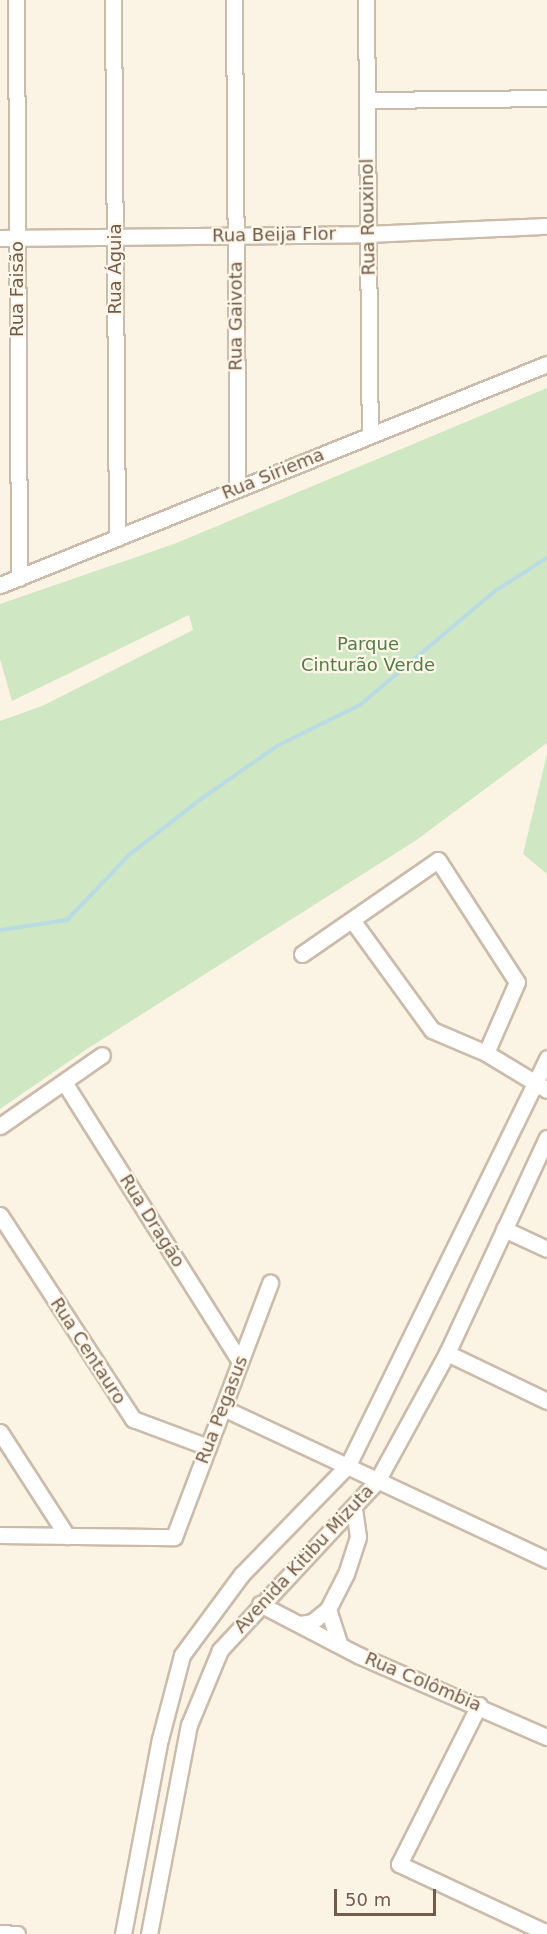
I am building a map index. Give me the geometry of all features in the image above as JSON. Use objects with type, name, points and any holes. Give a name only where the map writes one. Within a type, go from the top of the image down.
[{"type":"street","name":"Rua Faisão","points":[[16,0],[19,578]]},
{"type":"street","name":"Rua Águia","points":[[113,0],[117,538]]},
{"type":"street","name":"Rua Gaivota","points":[[234,0],[237,489]]},
{"type":"street","name":"Rua Rouxinol","points":[[366,0],[370,434]]},
{"type":"street","points":[[367,100],[547,98]]},
{"type":"street","name":"Rua Beija Flor","points":[[0,238],[368,234],[547,225]]},
{"type":"street","name":"Rua Siriema","points":[[0,585],[547,364]]},
{"type":"street","points":[[302,954],[438,861],[517,982],[486,1053]]},
{"type":"street","points":[[352,920],[432,1030],[486,1053],[542,1086]]},
{"type":"street","points":[[0,1126],[102,1055]]},
{"type":"street","points":[[123,1934],[160,1739],[182,1655],[242,1574],[348,1465],[542,1086],[547,1058]]},
{"type":"street","name":"Rua Dragão","points":[[64,1082],[240,1361]]},
{"type":"street","name":"Avenida Kitibu Mizuta","points":[[149,1934],[189,1725],[220,1650],[260,1604],[354,1509],[377,1481],[447,1353],[547,1138]]},
{"type":"street","name":"Rua Centauro","points":[[0,1215],[133,1419],[208,1447]]},
{"type":"street","points":[[504,1229],[547,1249]]},
{"type":"street","name":"Rua Pegasus","points":[[67,1536],[174,1537],[270,1283]]},
{"type":"street","points":[[447,1353],[547,1401]]},
{"type":"street","points":[[222,1408],[547,1560]]},
{"type":"street","points":[[0,1432],[67,1536]]},
{"type":"street","points":[[300,1624],[312,1622],[328,1609],[346,1575],[358,1537],[354,1509]]},
{"type":"street","points":[[0,1535],[67,1536]]},
{"type":"street","name":"Rua Colômbia","points":[[260,1604],[340,1645],[547,1737]]},
{"type":"street","points":[[328,1609],[340,1645]]},
{"type":"street","points":[[478,1705],[399,1864],[547,1933]]},
{"type":"street","points":[[0,1934],[17,1934]]},
{"type":"green space","name":"Parque Cinturão Verde","points":[[547,388],[547,743],[415,841],[87,1049],[0,1109],[0,721],[42,706],[193,630],[189,615],[12,701],[0,659],[0,604],[174,544]]},
{"type":"green space","points":[[547,754],[547,874],[523,854]]},
{"type":"waterway","points":[[0,930],[67,920],[129,855],[201,799],[277,746],[360,705],[495,591],[547,558]]}]
